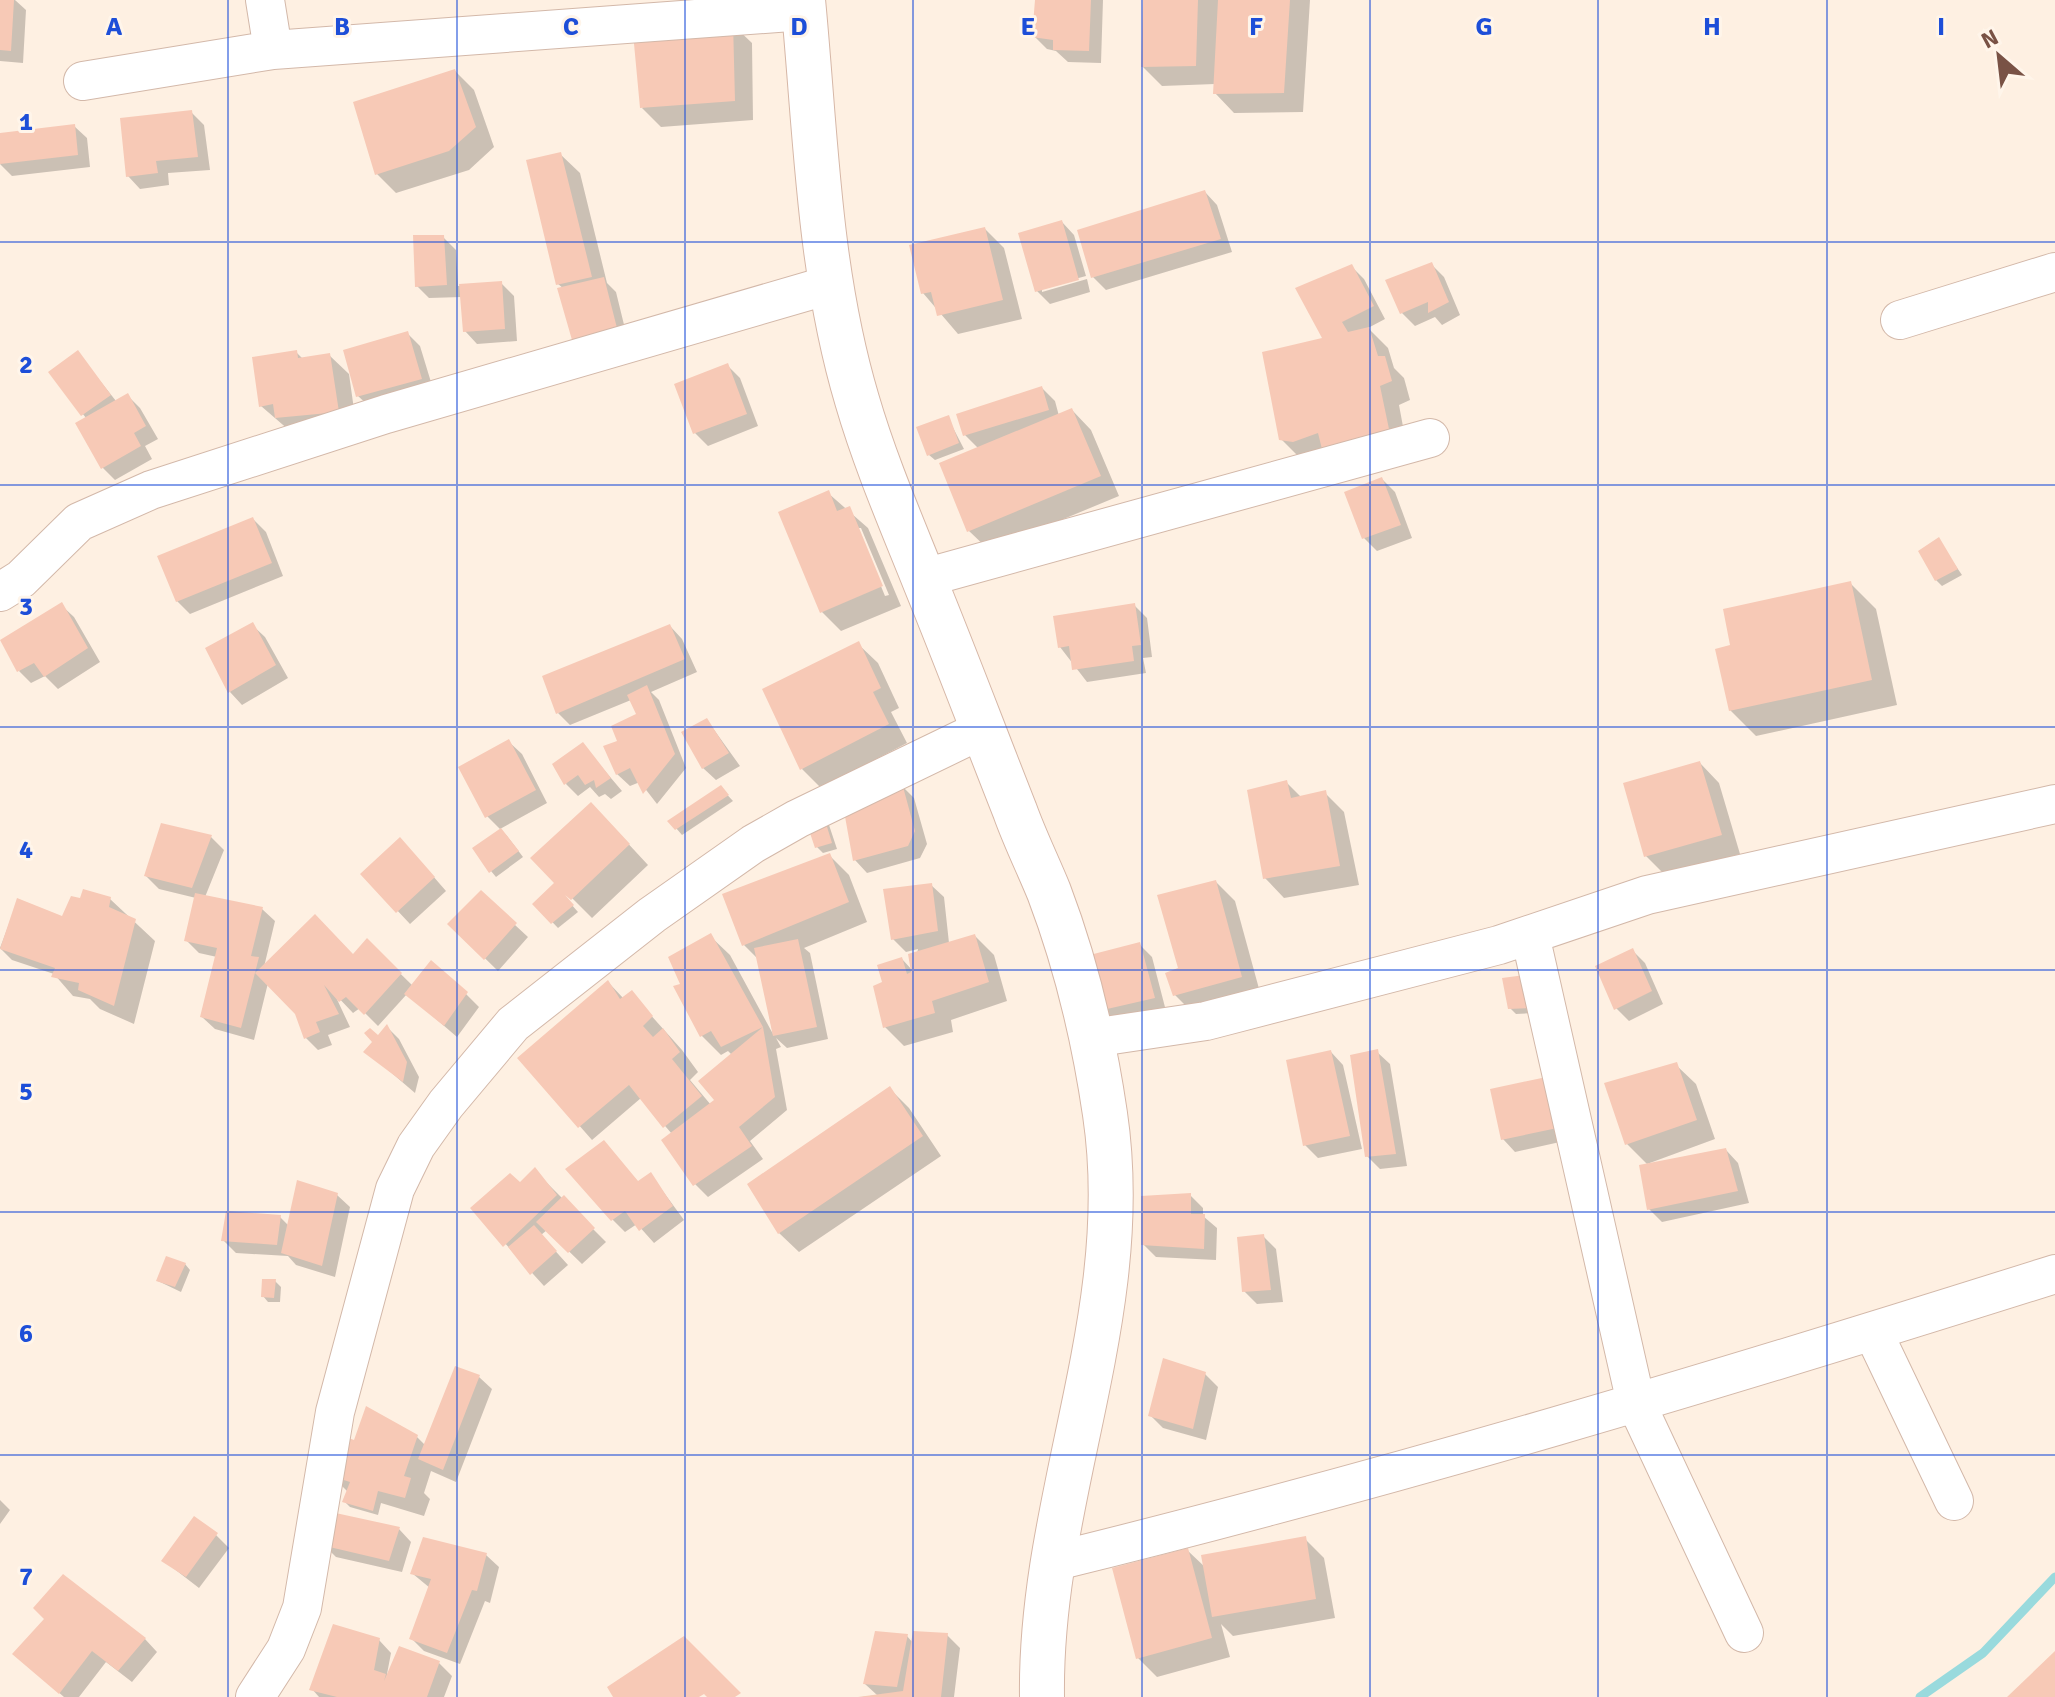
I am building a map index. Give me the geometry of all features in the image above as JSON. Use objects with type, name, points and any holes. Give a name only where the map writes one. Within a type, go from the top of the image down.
[{"type":"street","points":[[265,0],[273,50]]},
{"type":"street","points":[[83,81],[273,50],[804,6],[811,126],[829,285],[856,398],[1050,894],[1092,1038],[1106,1117],[1113,1192],[1103,1318],[1052,1562],[1043,1632],[1042,1697]]},
{"type":"street","points":[[1900,320],[2055,272]]},
{"type":"street","points":[[0,592],[21,579],[79,522],[151,490],[386,414],[829,285]]},
{"type":"street","points":[[924,578],[1430,438]]},
{"type":"street","points":[[255,1697],[286,1649],[302,1608],[335,1412],[395,1189],[416,1146],[446,1104],[513,1024],[652,915],[753,844],[797,819],[983,729]]},
{"type":"street","points":[[1092,1038],[1206,1021],[1530,935],[1647,895],[2055,804]]},
{"type":"street","points":[[1530,935],[1636,1403],[1744,1633]]},
{"type":"street","points":[[1052,1562],[1265,1510],[1636,1403],[2055,1274]]},
{"type":"street","points":[[1873,1332],[1954,1501]]},
{"type":"building","points":[[0,0],[14,0],[11,51],[0,50]]},
{"type":"building","points":[[1035,0],[1091,0],[1089,51],[1053,50],[1053,40],[1032,37]]},
{"type":"building","points":[[1143,0],[1198,0],[1196,66],[1141,67]]},
{"type":"building","points":[[1218,0],[1290,0],[1284,93],[1213,94]]},
{"type":"building","points":[[733,22],[735,101],[640,108],[633,33]]},
{"type":"building","points":[[455,69],[476,127],[449,151],[375,175],[353,102]]},
{"type":"building","points":[[192,110],[198,157],[156,161],[158,173],[126,177],[120,118]]},
{"type":"building","points":[[75,124],[78,155],[0,164],[0,133]]},
{"type":"building","points":[[561,152],[592,277],[556,285],[526,160]]},
{"type":"building","points":[[1205,190],[1221,239],[1091,278],[1077,230]]},
{"type":"building","points":[[1062,220],[1079,280],[1035,292],[1018,233]]},
{"type":"building","points":[[985,227],[1003,300],[937,316],[931,292],[921,294],[909,245]]},
{"type":"building","points":[[413,235],[444,235],[447,285],[415,287]]},
{"type":"building","points":[[1432,262],[1449,302],[1428,313],[1428,302],[1400,314],[1385,280]]},
{"type":"building","points":[[1352,264],[1374,306],[1342,322],[1348,332],[1369,327],[1378,356],[1385,356],[1392,381],[1380,386],[1389,429],[1322,449],[1318,433],[1293,442],[1279,440],[1262,352],[1322,338],[1295,288]]},
{"type":"building","points":[[604,277],[617,328],[572,340],[557,288]]},
{"type":"building","points":[[502,281],[505,329],[463,332],[459,284]]},
{"type":"building","points":[[408,331],[422,379],[356,397],[343,350]]},
{"type":"building","points":[[78,350],[111,395],[81,416],[48,372]]},
{"type":"building","points":[[297,350],[298,358],[330,353],[339,412],[275,418],[273,404],[259,407],[252,357]]},
{"type":"building","points":[[728,363],[747,414],[693,434],[674,384]]},
{"type":"building","points":[[1042,386],[1049,410],[963,436],[956,414]]},
{"type":"building","points":[[128,393],[146,426],[134,433],[141,446],[101,469],[75,423]]},
{"type":"building","points":[[1072,408],[1101,476],[967,532],[939,463]]},
{"type":"building","points":[[949,415],[959,443],[927,456],[916,427]]},
{"type":"building","points":[[1382,477],[1401,525],[1362,539],[1344,492]]},
{"type":"building","points":[[829,490],[837,511],[850,506],[883,586],[820,613],[778,512]]},
{"type":"building","points":[[253,517],[272,563],[176,602],[157,556]]},
{"type":"building","points":[[1939,537],[1958,569],[1935,581],[1918,551]]},
{"type":"building","points":[[1851,581],[1872,680],[1729,711],[1715,649],[1730,645],[1723,609]]},
{"type":"building","points":[[62,602],[88,648],[44,677],[34,663],[17,672],[0,640]]},
{"type":"building","points":[[1135,603],[1141,645],[1132,646],[1134,661],[1072,670],[1069,646],[1058,648],[1053,616]]},
{"type":"building","points":[[253,622],[276,665],[228,693],[205,648]]},
{"type":"building","points":[[670,624],[685,659],[556,714],[542,676]]},
{"type":"building","points":[[859,641],[881,688],[873,692],[889,724],[800,770],[762,689]]},
{"type":"building","points":[[647,685],[675,754],[643,794],[630,768],[616,775],[603,746],[617,741],[611,726],[636,714],[627,695]]},
{"type":"building","points":[[707,718],[729,753],[702,769],[681,732]]},
{"type":"building","points":[[509,739],[536,790],[485,818],[458,767]]},
{"type":"building","points":[[583,742],[611,778],[596,788],[594,780],[585,785],[578,775],[564,785],[552,764]]},
{"type":"building","points":[[1700,761],[1722,835],[1644,857],[1623,783]]},
{"type":"building","points":[[1287,780],[1291,798],[1326,790],[1340,866],[1263,879],[1247,790]]},
{"type":"building","points":[[902,783],[915,831],[908,846],[853,861],[844,811]]},
{"type":"building","points":[[721,785],[729,795],[675,830],[667,821]]},
{"type":"building","points":[[591,802],[630,844],[571,900],[565,895],[574,905],[551,924],[532,904],[554,883],[530,858]]},
{"type":"building","points":[[824,817],[832,843],[815,848],[806,821]]},
{"type":"building","points":[[161,823],[212,835],[192,888],[144,876]]},
{"type":"building","points":[[501,828],[519,851],[489,873],[472,848]]},
{"type":"building","points":[[400,837],[435,877],[396,913],[360,874]]},
{"type":"building","points":[[830,853],[849,902],[742,946],[722,894]]},
{"type":"building","points":[[1216,880],[1242,977],[1173,996],[1165,973],[1178,968],[1157,895]]},
{"type":"building","points":[[932,883],[938,931],[891,940],[883,889]]},
{"type":"building","points":[[83,889],[111,897],[109,907],[136,919],[114,1006],[78,990],[79,983],[51,977],[55,968],[0,949],[17,898],[62,916],[71,896],[80,898]]},
{"type":"building","points":[[481,890],[517,923],[484,960],[447,924]]},
{"type":"building","points":[[195,893],[263,907],[251,956],[259,957],[241,1028],[200,1017],[217,948],[184,941]]},
{"type":"building","points":[[315,914],[353,954],[367,938],[402,973],[364,1015],[346,997],[339,1002],[324,985],[339,1014],[316,1022],[320,1032],[304,1039],[295,1014],[255,973]]},
{"type":"building","points":[[711,933],[763,1027],[721,1047],[711,1031],[700,1037],[673,986],[680,984],[668,957]]},
{"type":"building","points":[[975,934],[989,982],[932,1001],[935,1013],[883,1028],[873,986],[882,982],[877,965],[902,957],[907,974],[911,972],[908,954]]},
{"type":"building","points":[[798,939],[817,1027],[773,1036],[754,948]]},
{"type":"building","points":[[1140,942],[1155,998],[1094,1012],[1082,957]]},
{"type":"building","points":[[1633,948],[1652,991],[1614,1010],[1595,966]]},
{"type":"building","points":[[431,960],[468,992],[444,1026],[404,994]]},
{"type":"building","points":[[1525,975],[1531,1008],[1508,1009],[1502,978]]},
{"type":"building","points":[[608,980],[620,999],[632,990],[653,1016],[643,1026],[653,1037],[663,1028],[680,1052],[672,1059],[702,1096],[663,1128],[629,1085],[578,1128],[517,1058]]},
{"type":"building","points":[[387,1024],[407,1062],[403,1082],[363,1052],[372,1042],[364,1033],[370,1028],[378,1035]]},
{"type":"building","points":[[763,1027],[775,1097],[739,1127],[752,1146],[693,1186],[661,1140],[714,1100],[698,1081]]},
{"type":"building","points":[[1378,1049],[1396,1154],[1365,1157],[1350,1055]]},
{"type":"building","points":[[1331,1050],[1350,1136],[1303,1146],[1286,1060]]},
{"type":"building","points":[[1677,1062],[1697,1120],[1625,1145],[1604,1083]]},
{"type":"building","points":[[1556,1075],[1567,1126],[1501,1140],[1490,1089]]},
{"type":"building","points":[[890,1086],[923,1136],[778,1234],[747,1184]]},
{"type":"building","points":[[604,1140],[638,1181],[651,1172],[673,1206],[639,1231],[625,1211],[611,1221],[565,1169]]},
{"type":"building","points":[[1726,1148],[1738,1191],[1647,1210],[1639,1165]]},
{"type":"building","points":[[535,1167],[557,1195],[503,1247],[470,1208],[510,1173],[520,1182]]},
{"type":"building","points":[[297,1180],[338,1193],[322,1266],[281,1253]]},
{"type":"building","points":[[1191,1193],[1191,1214],[1205,1214],[1204,1249],[1141,1245],[1141,1196]]},
{"type":"building","points":[[564,1195],[595,1228],[568,1253],[536,1222]]},
{"type":"building","points":[[226,1211],[281,1215],[277,1245],[221,1241]]},
{"type":"building","points":[[534,1225],[557,1251],[530,1275],[508,1247]]},
{"type":"building","points":[[1264,1234],[1271,1290],[1242,1292],[1237,1237]]},
{"type":"building","points":[[166,1256],[186,1263],[175,1287],[156,1281]]},
{"type":"building","points":[[262,1279],[276,1279],[274,1298],[261,1297]]},
{"type":"building","points":[[1163,1358],[1206,1372],[1193,1429],[1148,1416]]},
{"type":"building","points":[[455,1366],[480,1375],[443,1470],[418,1459]]},
{"type":"building","points":[[366,1406],[418,1435],[404,1476],[411,1478],[405,1498],[378,1491],[373,1511],[342,1502],[350,1482],[328,1475],[343,1436],[354,1440]]},
{"type":"building","points":[[331,1512],[400,1527],[389,1561],[321,1545]]},
{"type":"building","points":[[194,1516],[218,1533],[186,1577],[161,1561]]},
{"type":"building","points":[[1306,1536],[1316,1599],[1212,1617],[1201,1555]]},
{"type":"building","points":[[423,1537],[487,1553],[477,1591],[472,1590],[447,1653],[409,1639],[431,1579],[410,1574]]},
{"type":"building","points":[[1188,1548],[1212,1638],[1136,1659],[1112,1568]]},
{"type":"building","points":[[63,1574],[146,1638],[118,1671],[92,1651],[59,1694],[12,1654],[44,1619],[33,1608]]},
{"type":"building","points":[[333,1624],[380,1638],[374,1670],[386,1674],[384,1681],[399,1646],[440,1661],[427,1697],[337,1697],[309,1690]]},
{"type":"building","points":[[875,1631],[908,1634],[897,1687],[863,1684]]},
{"type":"building","points":[[913,1631],[948,1633],[941,1697],[858,1697],[903,1691]]},
{"type":"building","points":[[684,1636],[741,1693],[735,1697],[707,1697],[704,1694],[699,1697],[613,1697],[607,1687]]},
{"type":"building","points":[[2055,1651],[2055,1697],[2007,1697]]},
{"type":"waterway","points":[[1920,1697],[1983,1653],[2055,1577]]}]
